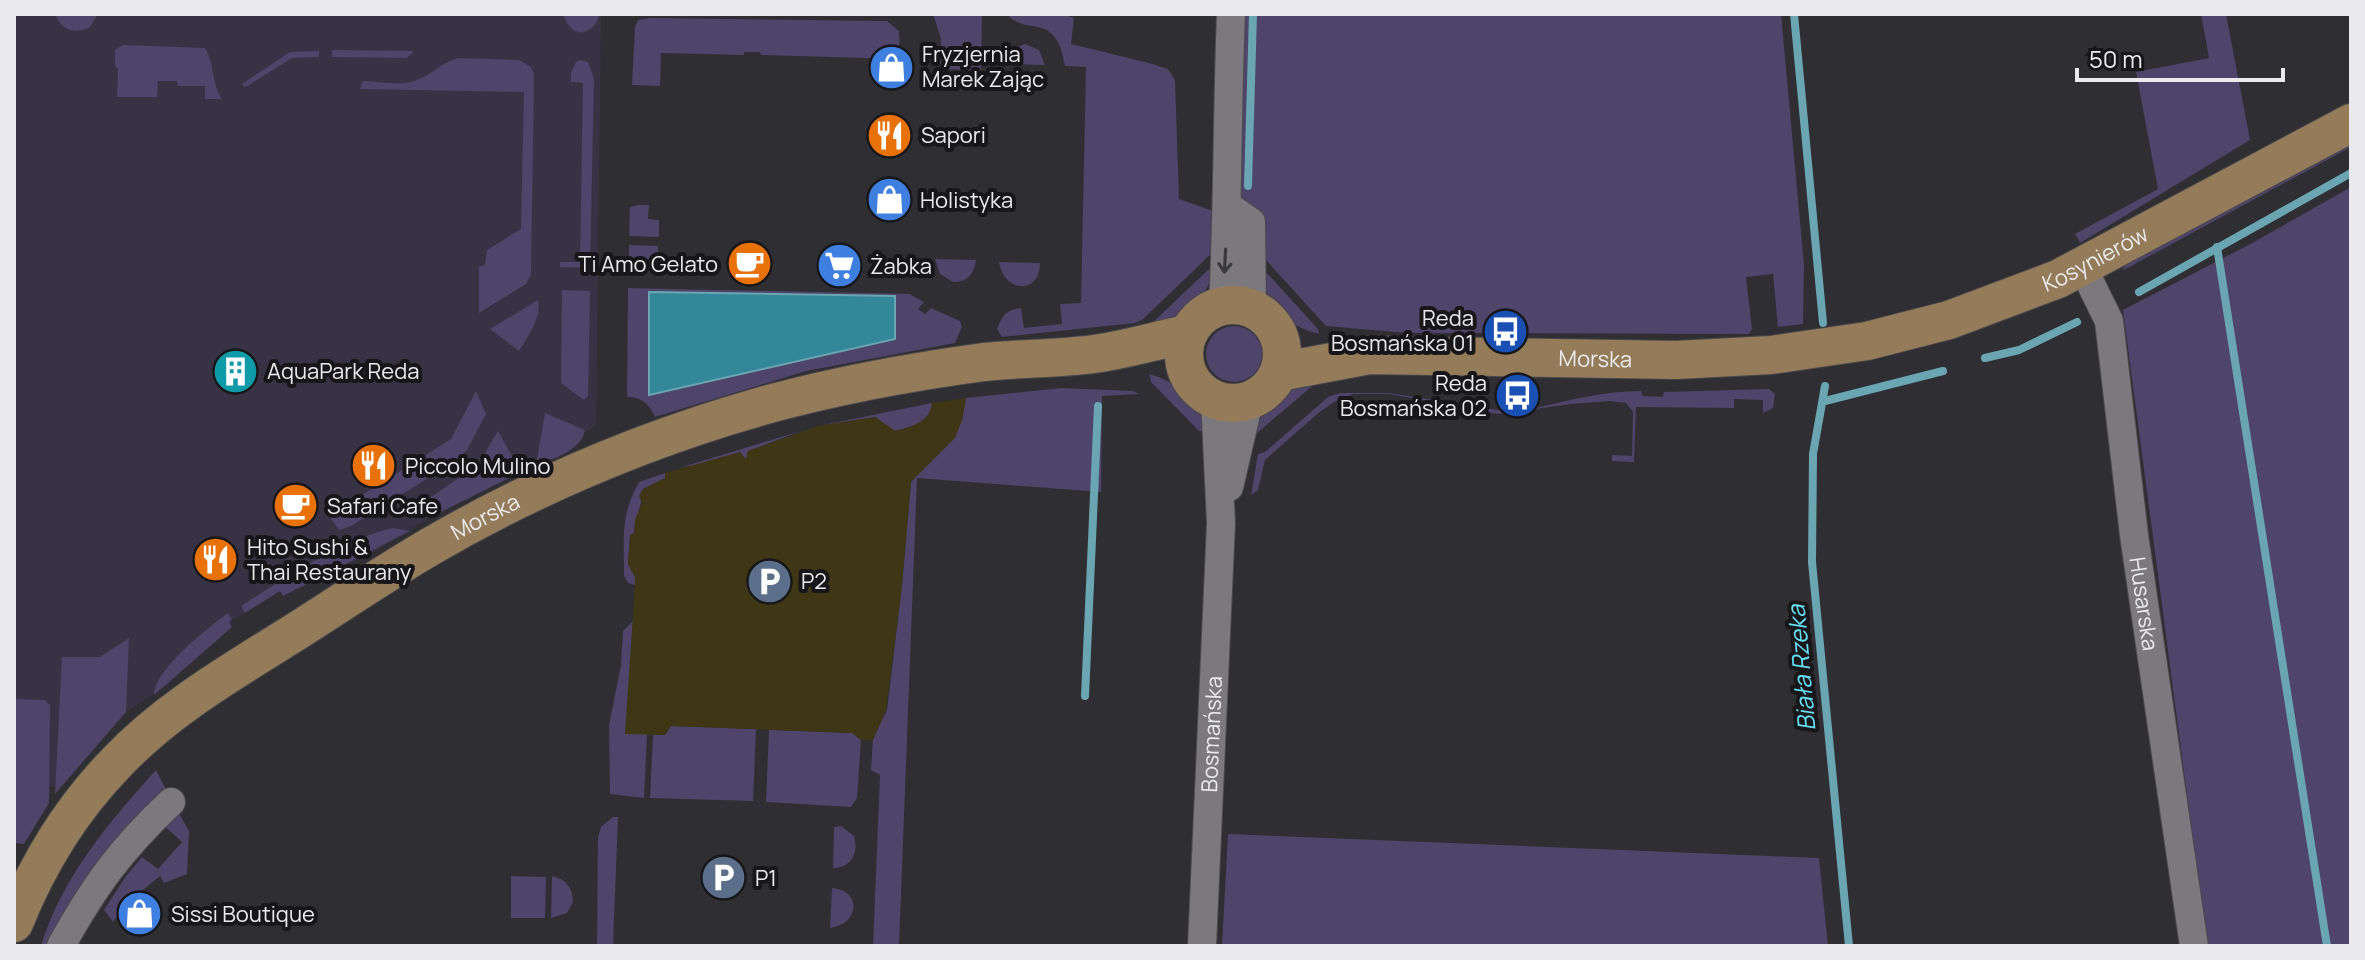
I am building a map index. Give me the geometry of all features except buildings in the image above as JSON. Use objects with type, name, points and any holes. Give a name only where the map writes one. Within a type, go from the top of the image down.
[{"type":"main road","name":"Kosynierów","points":[[1822,349],[1949,320],[2083,268],[2351,123]]},
{"type":"main road","name":"Morska","points":[[14,923],[30,883],[93,788],[138,742],[189,701],[435,544],[546,487],[605,461],[761,407],[849,385],[954,367],[1096,354],[1188,334],[1196,321],[1208,311],[1251,316],[1369,355]]},
{"type":"main road","points":[[1188,334],[1184,346],[1187,372],[1203,393],[1232,400],[1262,394],[1279,372],[1282,347],[1251,316]]},
{"type":"main road","name":"Morska","points":[[1279,372],[1369,355],[1676,360],[1822,349]]},
{"type":"main road","name":"Morska","points":[[1096,354],[1187,372]]},
{"type":"street","points":[[1231,14],[1226,130],[1251,316]]},
{"type":"street","name":"Husarska","points":[[2083,268],[2109,321],[2134,535],[2194,946]]},
{"type":"street","name":"Bosmańska","points":[[1202,946],[1221,523],[1232,400]]},
{"type":"street","points":[[61,946],[108,869],[129,843],[171,802]]},
{"type":"shaded area","name":"AquaPark Reda","points":[[14,14],[601,14],[596,426],[584,433],[583,440],[576,447],[433,516],[373,552],[283,596],[280,591],[229,622],[232,627],[167,685],[126,712],[55,787],[14,786]]},
{"type":"shaded area","points":[[55,14],[98,14],[90,27],[74,31],[61,24]]},
{"type":"shaded area","points":[[563,14],[600,14],[592,28],[582,32],[571,28]]},
{"type":"shaded area","points":[[933,14],[982,14],[981,70],[940,69],[941,39]]},
{"type":"shaded area","points":[[1007,14],[1063,14],[1074,18],[1071,44],[1168,69],[1175,80],[1179,199],[1216,212],[1211,254],[1142,320],[1135,323],[1002,337],[997,329],[1005,314],[1021,308],[1024,328],[1062,324],[1060,304],[1081,303],[1086,67],[1065,66],[1055,37],[1048,31],[1015,21]]},
{"type":"shaded area","points":[[1235,14],[1781,14],[1804,265],[1803,324],[1778,327],[1773,274],[1746,277],[1752,329],[1749,334],[1407,333],[1326,326],[1266,260],[1259,258],[1253,205],[1235,199]]},
{"type":"shaded area","points":[[2201,14],[2226,14],[2250,140],[2080,243],[2075,234],[2158,189],[2136,72],[2209,58]]},
{"type":"shaded area","points":[[638,20],[887,21],[899,31],[900,59],[761,55],[760,52],[744,52],[744,55],[661,53],[660,86],[632,85],[635,27]]},
{"type":"shaded area","points":[[1025,44],[1039,50],[1045,65],[1004,64],[1010,50]]},
{"type":"shaded area","points":[[123,45],[205,48],[222,99],[205,99],[205,86],[178,86],[177,81],[158,81],[157,97],[117,97],[115,50]]},
{"type":"shaded area","points":[[332,50],[413,53],[406,58],[332,57]]},
{"type":"shaded area","points":[[319,51],[319,57],[292,58],[249,85],[244,87],[242,84],[290,52]]},
{"type":"shaded area","points":[[458,58],[519,60],[531,67],[534,74],[531,274],[526,284],[479,313],[479,267],[485,265],[487,250],[521,229],[524,92],[360,89],[363,81],[411,82]]},
{"type":"shaded area","points":[[580,60],[588,62],[594,79],[590,268],[560,267],[560,262],[580,262],[583,83],[571,82],[571,73]]},
{"type":"shaded area","points":[[2351,139],[2351,147],[2122,271],[2127,263]]},
{"type":"shaded area","points":[[2351,187],[2351,946],[2207,946],[2123,310]]},
{"type":"shaded area","points":[[649,205],[648,219],[659,220],[659,237],[629,236],[630,207]]},
{"type":"shaded area","points":[[629,245],[658,246],[658,270],[629,269]]},
{"type":"shaded area","points":[[935,259],[976,260],[969,276],[963,281],[953,282],[940,274]]},
{"type":"shaded area","points":[[999,262],[1040,263],[1034,281],[1021,286],[1008,280]]},
{"type":"shaded area","points":[[1213,269],[1205,292],[1189,312],[1172,322],[1149,326],[1208,270]]},
{"type":"shaded area","points":[[1261,273],[1268,274],[1318,329],[1319,334],[1297,326],[1280,313],[1268,295]]},
{"type":"shaded area","points":[[628,288],[909,294],[924,302],[918,309],[925,314],[931,308],[960,321],[962,327],[955,343],[806,371],[655,417],[644,402],[627,397]]},
{"type":"shaded area","points":[[562,290],[590,291],[588,396],[584,400],[561,383]]},
{"type":"shaded area","points":[[538,300],[536,320],[519,351],[490,329]]},
{"type":"shaded area","points":[[1234,326],[1254,334],[1262,354],[1254,374],[1234,382],[1214,374],[1206,354],[1214,334]]},
{"type":"shaded area","points":[[1149,374],[1170,382],[1186,395],[1199,411],[1206,432],[1199,431],[1151,382]]},
{"type":"shaded area","points":[[1317,382],[1256,434],[1252,434],[1278,399],[1295,388]]},
{"type":"shaded area","points":[[1062,388],[1133,391],[1139,394],[1102,396],[1101,492],[917,478],[899,946],[873,946],[880,775],[871,770],[873,738],[887,710],[911,482],[962,420],[966,398]]},
{"type":"shaded area","points":[[1769,389],[1775,394],[1773,408],[1763,413],[1763,400],[1734,399],[1734,408],[1636,407],[1634,462],[1612,461],[1612,455],[1632,456],[1633,412],[1626,403],[1571,404],[1498,414],[1389,394],[1353,394],[1334,402],[1316,415],[1265,460],[1258,490],[1251,495],[1258,454],[1265,452],[1328,397],[1340,393],[1389,393],[1504,411],[1627,391],[1663,397],[1664,392]]},
{"type":"shaded area","points":[[476,391],[486,414],[467,450],[457,460],[351,526],[339,530],[329,516],[451,439]]},
{"type":"shaded area","points":[[932,403],[924,419],[895,431],[875,417],[818,426]]},
{"type":"shaded area","points":[[545,413],[585,430],[573,448],[539,463],[537,459]]},
{"type":"shaded area","points":[[498,431],[521,472],[429,516],[428,499],[478,465]]},
{"type":"shaded area","points":[[801,431],[749,451],[746,459],[682,467]]},
{"type":"shaded area","points":[[665,473],[666,478],[643,489],[634,534],[630,535],[628,564],[635,577],[635,585],[628,583],[624,576],[624,539],[629,505],[639,482]]},
{"type":"shaded area","points":[[393,528],[410,531],[283,596],[280,591],[245,613],[241,606],[335,550]]},
{"type":"shaded area","points":[[228,613],[232,627],[154,695],[163,673],[172,662]]},
{"type":"shaded area","points":[[634,620],[626,734],[647,734],[644,798],[610,794],[609,725],[621,665],[623,631]]},
{"type":"shaded area","points":[[129,638],[126,712],[55,794],[62,657],[100,657]]},
{"type":"shaded area","points":[[14,699],[45,700],[50,705],[49,803],[24,844],[14,843]]},
{"type":"shaded area","points":[[671,726],[756,729],[753,801],[650,798],[653,735],[665,735]]},
{"type":"shaded area","points":[[769,730],[852,733],[861,740],[857,798],[851,807],[766,802]]},
{"type":"shaded area","points":[[156,770],[169,795],[54,946],[41,946],[74,874],[104,830]]},
{"type":"shaded area","points":[[177,810],[189,831],[187,874],[164,883],[160,876],[128,902],[113,922],[104,910],[142,857],[158,869],[182,842],[162,824]]},
{"type":"shaded area","points":[[613,817],[618,817],[613,946],[597,946],[598,837],[601,827]]},
{"type":"shaded area","points":[[841,826],[854,836],[854,854],[845,865],[833,868],[834,827]]},
{"type":"shaded area","points":[[1228,834],[1819,858],[1828,946],[1222,946]]},
{"type":"shaded area","points":[[511,876],[546,877],[545,918],[511,918]]},
{"type":"shaded area","points":[[552,876],[568,885],[573,902],[567,913],[551,918]]},
{"type":"shaded area","points":[[832,888],[849,895],[854,907],[847,920],[830,928]]},
{"type":"sand","name":"P2","points":[[966,398],[955,438],[911,482],[886,710],[873,740],[861,740],[852,733],[671,726],[665,735],[625,734],[635,585],[635,577],[628,564],[630,535],[634,533],[642,503],[639,496],[643,489],[665,478],[665,473],[740,452],[746,459],[748,451],[818,426],[875,417],[895,431],[924,419],[932,403]]},
{"type":"water","points":[[649,292],[895,296],[895,339],[649,395]]},
{"type":"waterway","points":[[1248,186],[1253,14]]},
{"type":"waterway","name":"Biała Rzeka","points":[[1794,14],[1823,323]]},
{"type":"waterway","points":[[2139,292],[2351,173]]},
{"type":"waterway","points":[[2217,247],[2327,946]]},
{"type":"waterway","points":[[1985,358],[2019,350],[2077,322]]},
{"type":"waterway","points":[[1825,401],[1943,371]]},
{"type":"waterway","name":"Biała Rzeka","points":[[1825,386],[1813,454],[1812,562],[1849,946]]},
{"type":"waterway","points":[[1085,696],[1098,406]]},
{"type":"place","name":"Fryzjernia Marek Zając","points":[[891,67]]},
{"type":"place","name":"Sapori","points":[[890,135]]},
{"type":"place","name":"Holistyka","points":[[889,200]]},
{"type":"place","name":"Ti Amo Gelato","points":[[749,264]]},
{"type":"place","name":"Żabka","points":[[839,266]]},
{"type":"place","name":"Reda Bosmańska 01","points":[[1505,331]]},
{"type":"place","name":"AquaPark Reda","points":[[236,371]]},
{"type":"place","name":"Reda Bosmańska 02","points":[[1518,396]]},
{"type":"place","name":"Piccolo Mulino","points":[[374,466]]},
{"type":"place","name":"Safari Cafe","points":[[296,506]]},
{"type":"place","name":"Hito Sushi & Thai Restaurany","points":[[216,560]]},
{"type":"place","name":"P2","points":[[770,581]]},
{"type":"place","name":"P1","points":[[724,878]]},
{"type":"place","name":"Sissi Boutique","points":[[140,914]]}]
